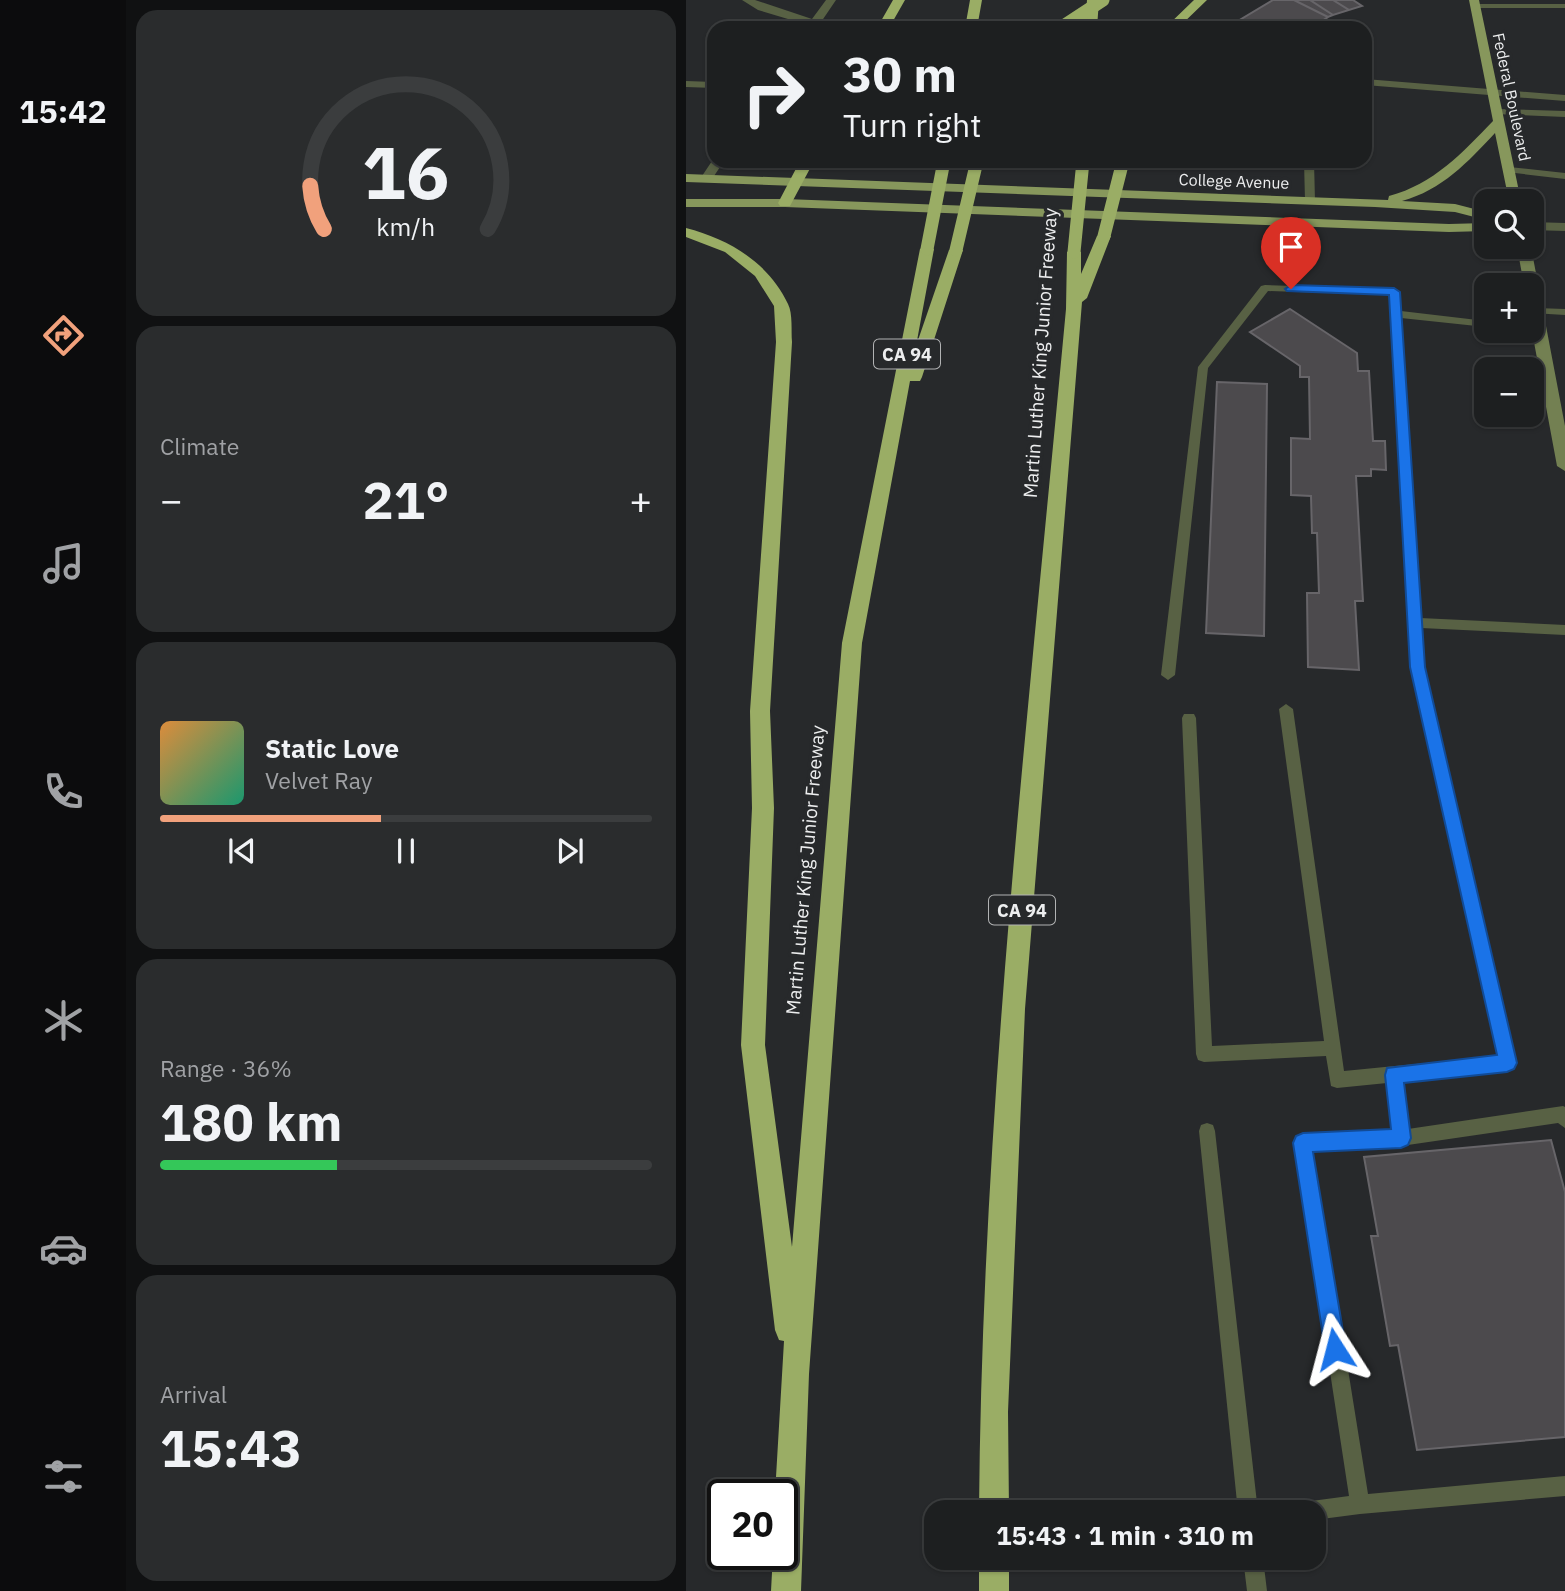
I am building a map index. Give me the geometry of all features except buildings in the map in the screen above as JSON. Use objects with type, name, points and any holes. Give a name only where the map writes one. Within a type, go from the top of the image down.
[{"type":"highway","points":[[887,21],[900,0]]},
{"type":"highway","points":[[972,21],[976,0]]},
{"type":"highway","points":[[1092,21],[1093,0]]},
{"type":"highway","points":[[1072,21],[1103,0]]},
{"type":"highway","points":[[1179,21],[1201,2]]},
{"type":"highway","points":[[785,203],[803,168]]},
{"type":"highway","name":"Martin Luther King Junior Freeway","points":[[786,1591],[795,1374],[852,643],[943,168]]},
{"type":"highway","points":[[887,460],[956,250],[974,168]]},
{"type":"highway","name":"Martin Luther King Junior Freeway","points":[[994,1500],[994,1412],[1013,1009],[1074,309],[1074,253],[1082,168]]},
{"type":"highway","points":[[1074,309],[1104,236],[1121,168]]},
{"type":"highway","points":[[686,232],[730,248],[743,258],[760,272],[782,306],[784,342],[760,711],[763,808],[753,1045],[795,1374]]},
{"type":"highway","points":[[994,1570],[995,1591]]},
{"type":"main road","name":"Federal Boulevard","points":[[1475,3],[1513,189]]},
{"type":"main road","points":[[1376,203],[1408,197],[1438,181],[1498,117]]},
{"type":"main road","name":"College Avenue","points":[[686,178],[1376,203],[1455,208],[1474,213]]},
{"type":"main road","name":"College Avenue","points":[[686,203],[785,203],[1474,227]]},
{"type":"main road","points":[[1540,343],[1558,398],[1564,456]]},
{"type":"street","points":[[747,0],[801,21]]},
{"type":"street","points":[[816,21],[831,0]]},
{"type":"street","points":[[686,84],[707,85]]},
{"type":"street","points":[[706,179],[713,168]]},
{"type":"street","points":[[1544,226],[1565,227]]},
{"type":"lane","points":[[1475,3],[1565,6]]},
{"type":"lane","points":[[1372,83],[1565,98]]},
{"type":"lane","points":[[1498,117],[1565,114]]},
{"type":"lane","points":[[1309,168],[1310,201]]},
{"type":"lane","points":[[1509,170],[1565,176]]},
{"type":"lane","points":[[1168,675],[1203,367],[1265,288],[1394,292],[1417,667],[1507,1063],[1337,1080],[1286,709]]},
{"type":"lane","points":[[1544,311],[1565,312]]},
{"type":"lane","points":[[1396,314],[1474,323]]},
{"type":"lane","points":[[1414,623],[1565,630]]},
{"type":"lane","points":[[1189,718],[1204,1054],[1332,1048]]},
{"type":"lane","points":[[1394,1075],[1401,1138]]},
{"type":"lane","points":[[1360,1504],[1303,1143],[1401,1138],[1563,1114],[1565,1120]]},
{"type":"lane","points":[[1207,1130],[1247,1500]]},
{"type":"lane","points":[[1326,1509],[1565,1486]]},
{"type":"lane","points":[[1254,1570],[1257,1591]]},
{"type":"route","points":[[1291,289],[1394,292],[1417,667],[1507,1063],[1394,1075],[1401,1138],[1303,1143],[1335,1349]]}]
